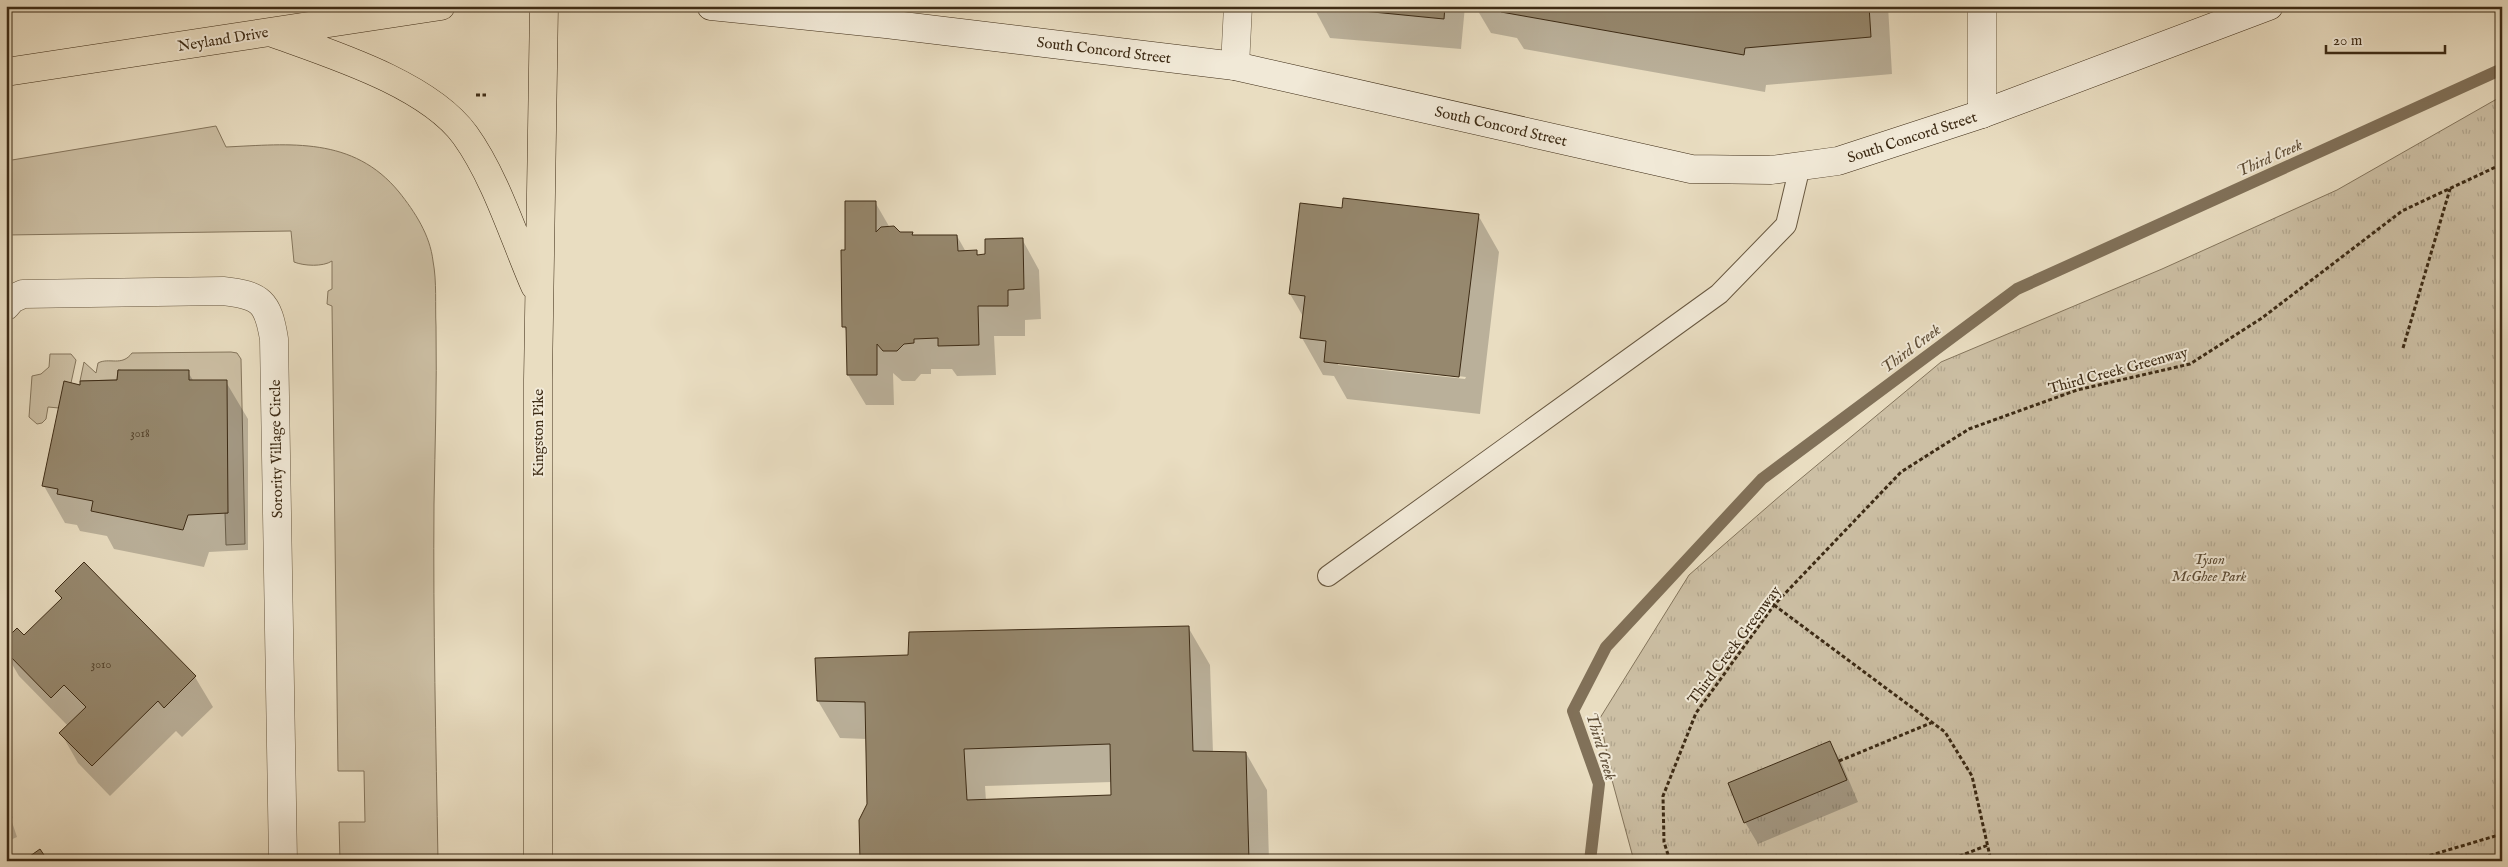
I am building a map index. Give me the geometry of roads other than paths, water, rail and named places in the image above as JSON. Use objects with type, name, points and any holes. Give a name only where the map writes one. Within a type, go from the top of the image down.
[{"type":"main road","name":"Neyland Drive","points":[[6,72],[441,6]]},
{"type":"main road","name":"Kingston Pike","points":[[538,861],[539,296],[544,6]]},
{"type":"main road","points":[[270,31],[366,67],[404,86],[441,111],[464,134],[486,171],[539,296]]},
{"type":"street","name":"South Concord Street","points":[[711,6],[886,24],[1235,66],[1691,169],[1770,170],[1838,161],[1982,114],[2269,6]]},
{"type":"street","points":[[1235,66],[1238,6]]},
{"type":"street","points":[[1982,6],[1982,114]]},
{"type":"street","name":"Sorority Village Circle","points":[[6,306],[12,299],[23,294],[223,291],[252,296],[261,301],[266,309],[274,339],[283,861]]},
{"type":"lane","points":[[1328,576],[1720,294],[1786,226],[1800,166]]},
{"type":"waterway","name":"Third Creek","points":[[1590,861],[1599,784],[1573,711],[1606,647],[1762,479],[2017,289],[2502,69]]},
{"type":"park label","name":"Tyson McGhee Park","points":[[2209,568]]}]
